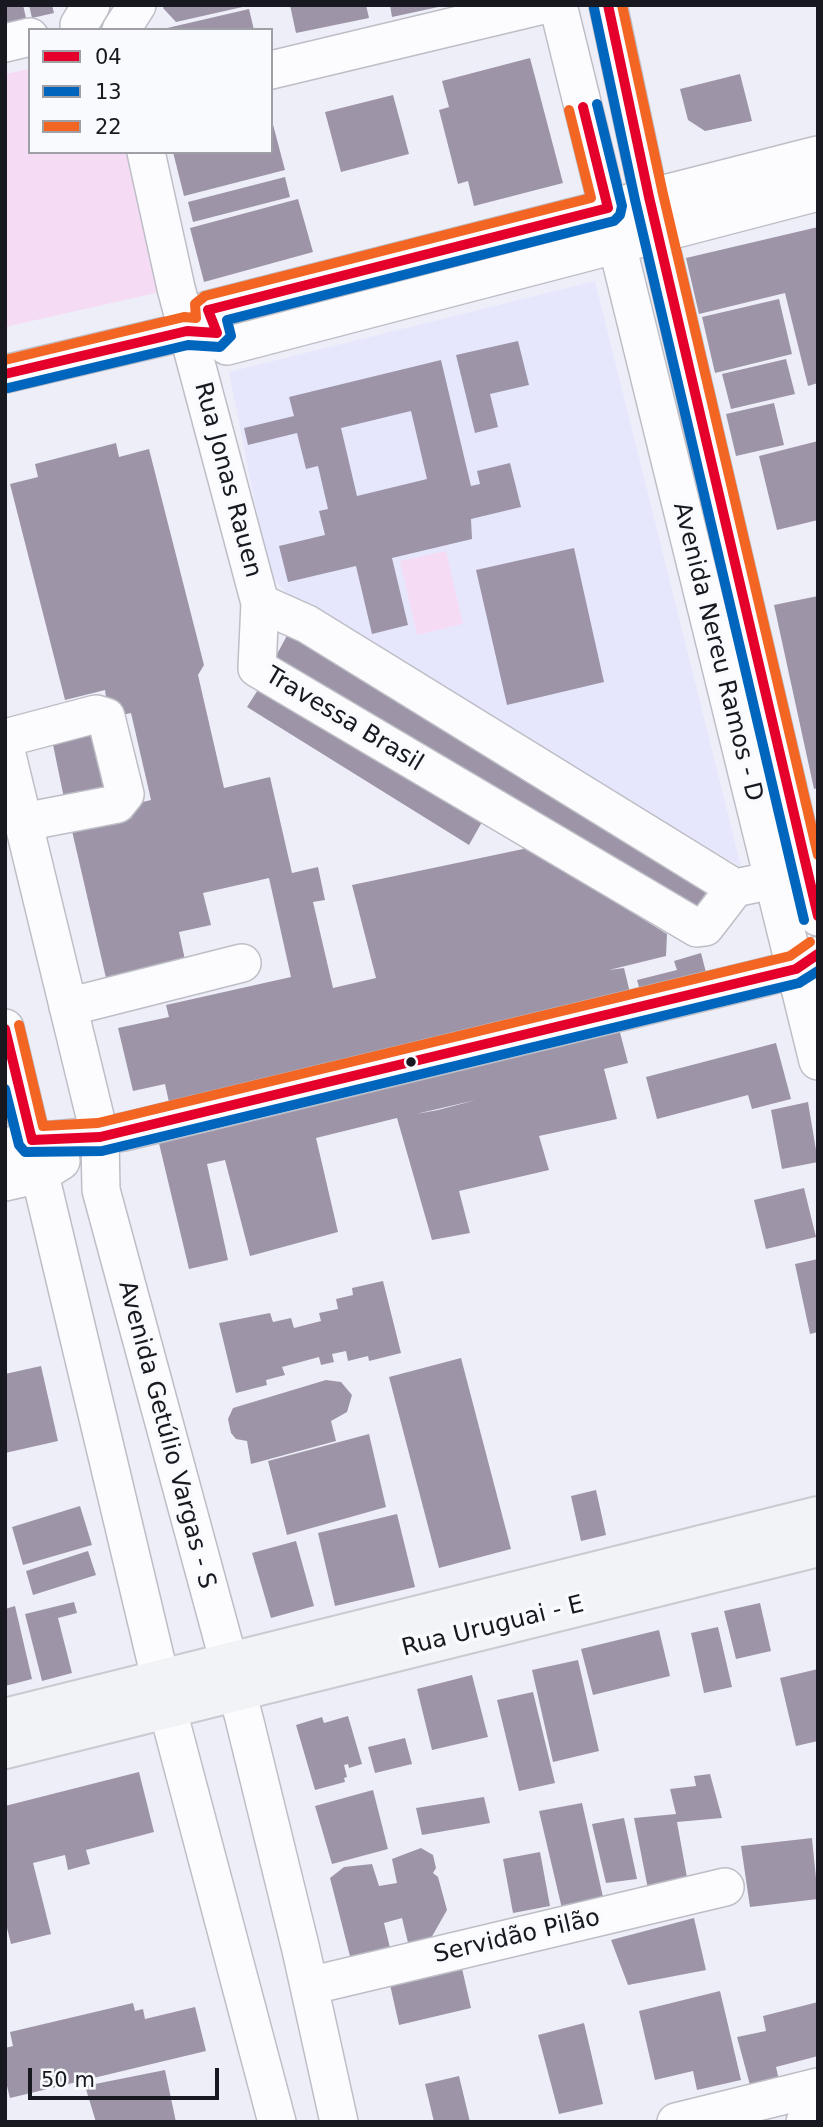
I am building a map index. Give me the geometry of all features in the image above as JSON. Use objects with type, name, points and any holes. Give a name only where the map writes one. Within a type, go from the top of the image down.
[{"type":"main road","name":"Rua Uruguai - E","points":[[233,1677],[818,1516]]},
{"type":"main road","name":"Rua Uruguai - E","points":[[164,1693],[818,1547]]},
{"type":"main road","points":[[5,1718],[164,1693]]},
{"type":"main road","points":[[5,1749],[164,1693]]},
{"type":"street","points":[[122,28],[137,5]]},
{"type":"street","points":[[273,70],[543,5]]},
{"type":"street","name":"Avenida Nereu Ramos - D","points":[[558,5],[774,880],[810,966],[818,1060]]},
{"type":"street","name":"Avenida Nereu Ramos - D","points":[[608,5],[649,197],[818,917]]},
{"type":"street","points":[[5,44],[28,38]]},
{"type":"street","name":"Rua Jonas Rauen","points":[[147,154],[202,332],[260,603]]},
{"type":"street","points":[[202,332],[208,310],[818,155]]},
{"type":"street","points":[[5,374],[202,332],[227,346],[818,192]]},
{"type":"street","points":[[260,603],[307,624],[735,888],[774,880]]},
{"type":"street","name":"Travessa Brasil","points":[[260,603],[257,668],[280,682],[696,929],[705,927],[735,888]]},
{"type":"street","points":[[5,738],[96,714],[106,717],[125,793],[117,804],[24,822]]},
{"type":"street","name":"Avenida Getúlio Vargas - S","points":[[5,747],[100,1137],[101,1190],[233,1677],[309,1986],[339,2122]]},
{"type":"street","points":[[68,1007],[242,963]]},
{"type":"street","points":[[5,1182],[26,1154],[810,966]]},
{"type":"street","points":[[5,1028],[26,1154],[277,2122]]},
{"type":"street","name":"Servidão Pilão","points":[[309,1986],[725,1887]]},
{"type":"street","points":[[676,2122],[818,2087]]},
{"type":"street","points":[[805,2122],[818,2119]]},
{"type":"shaded area","points":[[28,69],[28,154],[128,154],[160,292],[5,327],[5,74]]},
{"type":"shaded area","points":[[595,281],[741,867],[297,604],[269,574],[229,372]]},
{"type":"shaded area","points":[[446,551],[463,624],[417,635],[400,561]]},
{"type":"building","points":[[5,5],[23,5],[27,22],[5,27]]},
{"type":"building","points":[[29,5],[52,5],[54,13],[32,18]]},
{"type":"building","points":[[165,5],[247,6],[176,22],[163,8]]},
{"type":"building","points":[[290,5],[366,5],[369,18],[296,33]]},
{"type":"building","points":[[390,5],[442,5],[443,6],[392,17]]},
{"type":"building","points":[[249,9],[254,28],[167,28]]},
{"type":"building","points":[[530,58],[563,183],[474,206],[468,181],[458,184],[439,110],[449,107],[442,81]]},
{"type":"building","points":[[740,74],[752,121],[705,131],[688,120],[680,89]]},
{"type":"building","points":[[393,95],[409,154],[341,172],[325,112]]},
{"type":"building","points":[[273,125],[285,170],[184,196],[174,154],[273,154]]},
{"type":"building","points":[[285,177],[290,197],[193,222],[188,202]]},
{"type":"building","points":[[298,199],[313,252],[204,282],[190,228]]},
{"type":"building","points":[[818,227],[818,383],[808,386],[785,293],[699,314],[686,258]]},
{"type":"building","points":[[779,299],[792,354],[715,373],[702,317]]},
{"type":"building","points":[[518,341],[529,385],[490,394],[498,427],[475,433],[456,355]]},
{"type":"building","points":[[786,359],[795,394],[731,409],[722,374]]},
{"type":"building","points":[[441,360],[471,486],[480,484],[477,471],[510,463],[521,507],[471,519],[472,539],[392,558],[408,625],[372,634],[356,566],[288,582],[279,546],[325,535],[319,511],[328,509],[318,466],[306,469],[297,433],[248,445],[244,428],[294,416],[289,397]],"holes":[[[411,411],[427,479],[357,496],[341,428]]]},
{"type":"building","points":[[774,403],[784,445],[736,456],[726,414]]},
{"type":"building","points":[[818,441],[818,520],[777,530],[759,456]]},
{"type":"building","points":[[116,443],[119,457],[149,449],[204,665],[198,675],[224,788],[270,777],[292,873],[318,867],[325,900],[313,902],[333,988],[376,978],[352,885],[528,848],[667,934],[666,956],[609,970],[624,968],[632,1001],[170,1107],[165,1084],[133,1091],[118,1028],[169,1017],[166,1005],[291,977],[269,878],[203,893],[211,925],[179,932],[185,960],[106,978],[72,831],[132,818],[130,805],[151,800],[131,713],[109,718],[105,690],[65,700],[10,484],[38,477],[35,464]]},
{"type":"building","points":[[574,548],[604,682],[507,705],[476,570]]},
{"type":"building","points":[[818,596],[818,788],[814,789],[774,605]]},
{"type":"building","points":[[290,630],[713,882],[689,919],[270,667]]},
{"type":"building","points":[[261,685],[482,822],[469,845],[247,707]]},
{"type":"building","points":[[102,724],[116,793],[65,803],[51,735]]},
{"type":"building","points":[[701,953],[709,984],[643,1001],[637,980],[677,970],[674,961]]},
{"type":"building","points":[[618,1025],[628,1063],[604,1069],[617,1119],[539,1136],[549,1170],[459,1191],[470,1233],[432,1240],[397,1118],[316,1138],[338,1232],[250,1256],[225,1160],[207,1164],[228,1260],[189,1269],[157,1135]],"holes":[[[476,1100],[438,1110],[416,1114]]]},
{"type":"building","points":[[776,1043],[791,1099],[752,1109],[748,1095],[657,1119],[646,1077]]},
{"type":"building","points":[[808,1102],[818,1162],[782,1169],[771,1110]]},
{"type":"building","points":[[804,1188],[816,1237],[766,1249],[754,1200]]},
{"type":"building","points":[[818,1259],[818,1332],[810,1334],[795,1264]]},
{"type":"building","points":[[383,1281],[401,1353],[369,1361],[368,1356],[348,1361],[346,1351],[332,1354],[334,1362],[321,1365],[319,1357],[282,1367],[285,1375],[266,1380],[267,1385],[236,1393],[219,1323],[270,1313],[273,1322],[291,1318],[294,1328],[321,1321],[319,1313],[338,1309],[336,1299],[353,1295],[352,1288]]},
{"type":"building","points":[[461,1358],[511,1549],[439,1568],[389,1377]]},
{"type":"building","points":[[41,1366],[58,1441],[5,1453],[5,1374]]},
{"type":"building","points":[[326,1380],[341,1382],[352,1395],[347,1412],[331,1421],[336,1441],[251,1464],[247,1441],[236,1439],[231,1433],[228,1419],[233,1408]]},
{"type":"building","points":[[369,1434],[386,1507],[287,1535],[268,1461]]},
{"type":"building","points":[[596,1490],[606,1535],[581,1541],[571,1496]]},
{"type":"building","points":[[80,1506],[92,1545],[23,1565],[12,1527]]},
{"type":"building","points":[[397,1514],[415,1587],[335,1606],[318,1533]]},
{"type":"building","points":[[296,1541],[314,1606],[271,1618],[252,1553]]},
{"type":"building","points":[[88,1551],[96,1575],[33,1595],[26,1571]]},
{"type":"building","points":[[74,1602],[77,1613],[58,1618],[72,1673],[42,1681],[25,1614]]},
{"type":"building","points":[[760,1603],[771,1651],[736,1659],[724,1611]]},
{"type":"building","points":[[15,1606],[32,1679],[5,1686],[5,1609]]},
{"type":"building","points":[[718,1627],[732,1687],[704,1693],[691,1633]]},
{"type":"building","points":[[659,1630],[670,1676],[593,1695],[581,1649]]},
{"type":"building","points":[[578,1660],[599,1751],[553,1762],[532,1670]]},
{"type":"building","points":[[818,1669],[818,1741],[796,1746],[780,1678]]},
{"type":"building","points":[[472,1675],[488,1737],[432,1750],[417,1689]]},
{"type":"building","points":[[533,1692],[555,1783],[519,1791],[497,1700]]},
{"type":"building","points":[[348,1716],[362,1764],[349,1768],[348,1764],[344,1765],[347,1777],[344,1778],[345,1782],[315,1790],[296,1725],[322,1717],[324,1723]]},
{"type":"building","points":[[405,1738],[412,1764],[375,1773],[368,1747]]},
{"type":"building","points":[[139,1772],[154,1832],[86,1850],[90,1864],[68,1870],[65,1855],[33,1863],[51,1934],[11,1944],[5,1920],[5,1806]]},
{"type":"building","points":[[710,1774],[722,1818],[677,1822],[688,1883],[648,1889],[634,1818],[676,1814],[670,1789],[696,1786],[694,1776]]},
{"type":"building","points":[[373,1790],[388,1849],[332,1864],[315,1806]]},
{"type":"building","points":[[484,1797],[490,1823],[422,1835],[416,1808]]},
{"type":"building","points":[[582,1803],[605,1906],[563,1913],[539,1811]]},
{"type":"building","points":[[624,1818],[637,1879],[606,1883],[592,1824]]},
{"type":"building","points":[[812,1838],[818,1899],[750,1907],[741,1846]]},
{"type":"building","points":[[421,1848],[433,1855],[436,1868],[433,1873],[438,1877],[447,1910],[426,1947],[410,1951],[402,1918],[384,1923],[392,1956],[352,1964],[330,1878],[344,1867],[372,1864],[379,1886],[397,1883],[392,1859]]},
{"type":"building","points":[[540,1852],[550,1906],[513,1913],[503,1859]]},
{"type":"building","points":[[694,1918],[706,1970],[628,1985],[611,1940]]},
{"type":"building","points":[[461,1964],[471,2008],[399,2025],[389,1980]]},
{"type":"building","points":[[720,1991],[741,2080],[697,2090],[693,2071],[655,2080],[639,2011]]},
{"type":"building","points":[[818,2002],[818,2056],[776,2067],[779,2080],[750,2085],[737,2037],[766,2031],[763,2016]]},
{"type":"building","points":[[133,2003],[135,2011],[143,2009],[145,2019],[195,2007],[206,2051],[10,2098],[5,2078],[5,2048],[13,2046],[10,2032]]},
{"type":"building","points":[[584,2023],[603,2104],[559,2114],[538,2035]]},
{"type":"building","points":[[165,2070],[176,2122],[96,2122],[85,2086]]},
{"type":"building","points":[[459,2076],[470,2122],[434,2122],[425,2084]]},
{"type":"transit line","name":"04","points":[[608,5],[649,197],[818,916]]},
{"type":"transit line","name":"22","points":[[622,5],[663,194],[818,855]]},
{"type":"transit line","name":"13","points":[[594,8],[635,200],[804,920]]},
{"type":"transit line","name":"13","points":[[8,388],[188,345],[220,347],[231,336],[227,320],[614,221],[620,215],[622,206],[597,104]]},
{"type":"transit line","name":"04","points":[[5,374],[187,331],[217,333],[208,310],[608,208],[583,107]]},
{"type":"transit line","name":"22","points":[[5,360],[184,317],[196,318],[195,304],[205,296],[591,198],[569,110]]},
{"type":"transit line","name":"22","points":[[19,1025],[43,1126],[98,1123],[790,956],[810,942]]},
{"type":"transit line","name":"04","points":[[5,1029],[32,1140],[100,1137],[796,969],[818,954]]},
{"type":"transit line","name":"13","points":[[5,1089],[19,1145],[25,1152],[102,1151],[799,983],[818,971]]}]
